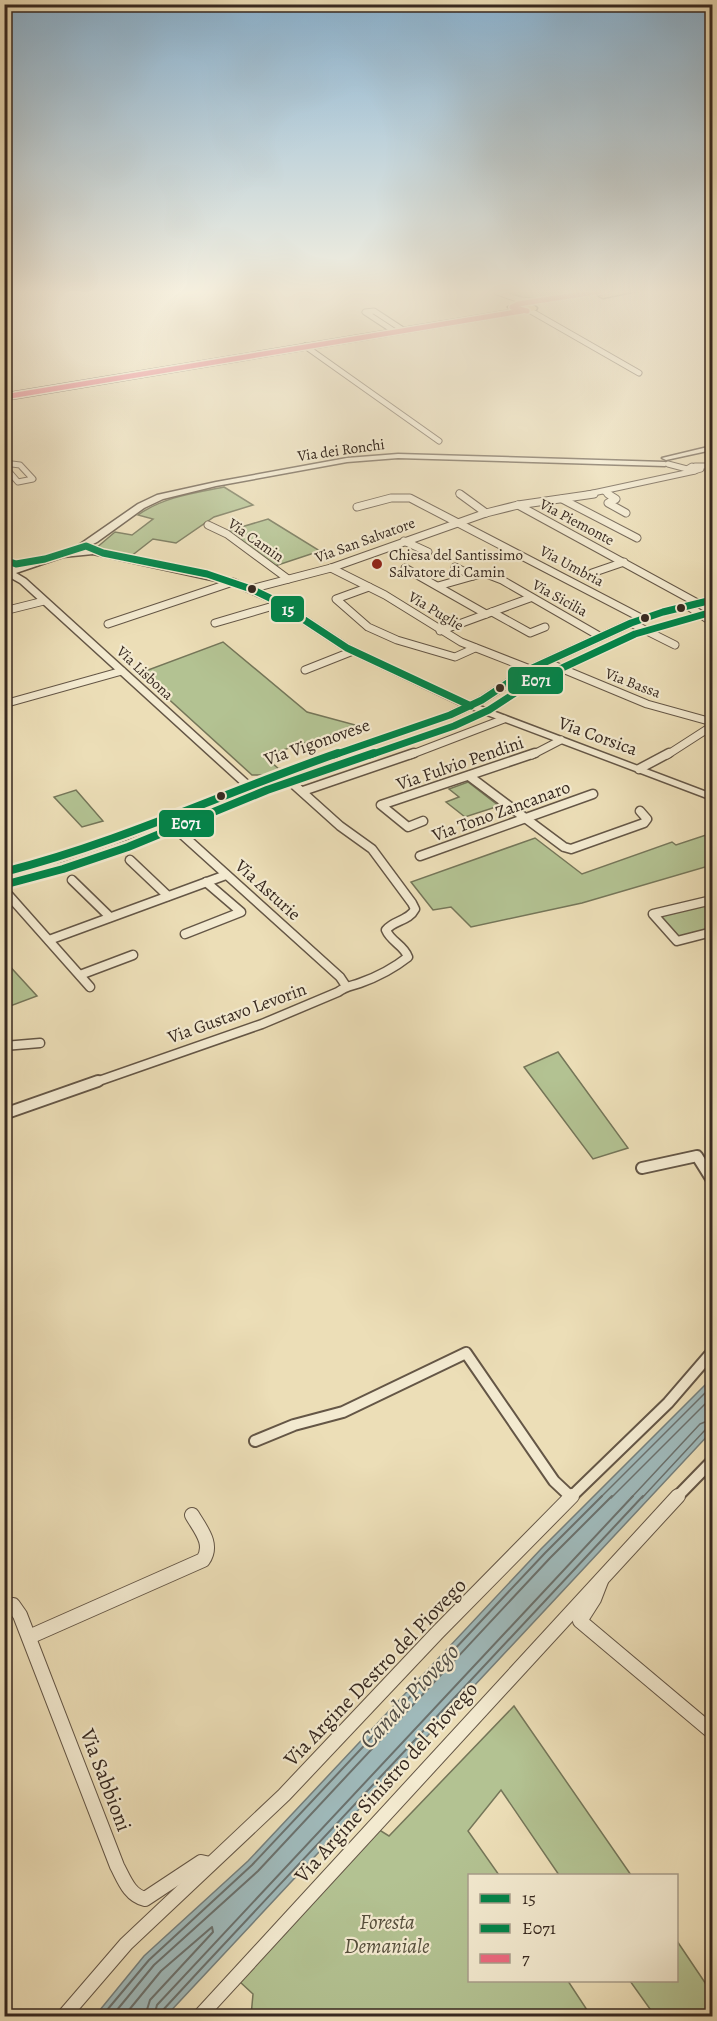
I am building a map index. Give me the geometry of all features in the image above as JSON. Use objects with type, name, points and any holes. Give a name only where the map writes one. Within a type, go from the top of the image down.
[{"type":"main road","points":[[4,391],[55,383]]},
{"type":"main road","points":[[4,397],[77,383]]},
{"type":"main road","name":"Via Vigonovese","points":[[4,872],[70,854],[166,820],[281,773],[426,724],[471,706],[530,669],[631,623],[712,600]]},
{"type":"street","points":[[358,383],[439,441]]},
{"type":"street","points":[[668,461],[712,448]]},
{"type":"street","name":"Via dei Ronchi","points":[[86,548],[141,506],[160,497],[347,460],[398,456],[642,464],[668,461],[692,469]]},
{"type":"street","name":"Via San Salvatore","points":[[251,589],[331,568],[486,513],[518,505],[605,492],[692,469],[712,467]]},
{"type":"street","points":[[605,492],[616,499],[608,503],[626,513]]},
{"type":"street","points":[[459,493],[486,513]]},
{"type":"street","name":"Via Umbria","points":[[357,507],[405,497],[642,619]]},
{"type":"street","points":[[562,499],[637,538]]},
{"type":"street","name":"Via Piemonte","points":[[518,505],[701,603]]},
{"type":"street","name":"Via Camin","points":[[208,525],[227,534],[288,579]]},
{"type":"street","points":[[404,541],[424,552]]},
{"type":"street","points":[[12,565],[86,548]]},
{"type":"street","name":"Via Corsica","points":[[86,548],[233,582],[251,589],[280,604],[353,651],[471,706],[712,797]]},
{"type":"street","name":"Via Piemonte","points":[[592,573],[624,562]]},
{"type":"street","name":"Via Lisbona","points":[[23,581],[5,571],[12,565],[23,581],[44,601],[248,786]]},
{"type":"street","name":"Via Sicilia","points":[[455,567],[473,576]]},
{"type":"street","name":"Via Puglie","points":[[331,568],[369,587],[440,631],[475,648],[530,669]]},
{"type":"street","points":[[405,568],[530,633],[544,627]]},
{"type":"street","name":"Via Sicilia","points":[[438,586],[484,573],[502,580],[601,637]]},
{"type":"street","points":[[108,624],[233,582]]},
{"type":"street","points":[[369,587],[336,599],[368,627],[397,640],[455,657],[475,648]]},
{"type":"street","points":[[440,631],[530,598]]},
{"type":"street","points":[[4,611],[44,601]]},
{"type":"street","points":[[701,603],[712,611]]},
{"type":"street","points":[[215,623],[280,604]]},
{"type":"street","points":[[688,606],[712,622]]},
{"type":"street","points":[[631,623],[675,645]]},
{"type":"street","points":[[305,670],[353,651]]},
{"type":"street","name":"Via Bassa","points":[[546,662],[646,704],[712,724]]},
{"type":"street","points":[[4,704],[122,671]]},
{"type":"street","points":[[281,773],[303,791],[504,719]]},
{"type":"street","points":[[639,769],[652,764],[712,724]]},
{"type":"street","name":"Via Fulvio Pendini","points":[[423,821],[408,827],[381,805],[544,750],[561,740]]},
{"type":"street","points":[[469,776],[564,847],[571,849],[644,823],[647,819],[640,811]]},
{"type":"street","name":"Via Gustavo Levorin","points":[[4,1114],[262,1024],[338,992],[346,986],[360,984],[405,960],[408,955],[406,950],[387,935],[386,930],[390,925],[410,916],[414,911],[412,903],[372,849],[340,826],[303,791]]},
{"type":"street","name":"Via Tono Zancanaro","points":[[420,856],[593,794]]},
{"type":"street","name":"Via Asturie","points":[[166,820],[340,977],[346,986]]},
{"type":"street","points":[[130,860],[168,896]]},
{"type":"street","points":[[49,940],[226,874]]},
{"type":"street","points":[[72,880],[110,917]]},
{"type":"street","points":[[185,934],[241,912],[206,882]]},
{"type":"street","points":[[4,890],[90,987]]},
{"type":"street","points":[[712,900],[653,914],[677,941],[712,932]]},
{"type":"street","points":[[80,975],[133,955]]},
{"type":"street","points":[[4,1046],[40,1043]]},
{"type":"street","points":[[642,1168],[698,1156],[712,1180]]},
{"type":"street","name":"Via Argine Destro del Piovego","points":[[64,2016],[126,1944],[284,1795],[571,1497],[668,1402],[712,1352]]},
{"type":"street","points":[[255,1441],[294,1425],[343,1412],[466,1353],[554,1481],[571,1497]]},
{"type":"street","name":"Via Argine Sinistro del Piovego","points":[[201,2016],[603,1576],[712,1461]]},
{"type":"street","points":[[29,1637],[203,1560],[207,1556],[208,1546],[192,1515]]},
{"type":"street","name":"Via Argine Sinistro del Piovego","points":[[603,1576],[594,1599],[580,1621],[712,1732]]},
{"type":"street","name":"Via Sabbioni","points":[[4,1607],[13,1605],[20,1615],[114,1857],[131,1891],[137,1897],[146,1899],[201,1862],[210,1864]]},
{"type":"green space","points":[[224,487],[253,505],[214,517],[176,543],[153,539],[130,557],[95,549],[115,532],[132,535],[153,519],[138,515],[158,504],[179,496]]},
{"type":"green space","points":[[268,519],[320,551],[275,566],[228,531]]},
{"type":"green space","points":[[223,642],[307,712],[359,726],[264,756],[280,770],[265,775],[252,775],[140,673]]},
{"type":"green space","points":[[468,782],[499,806],[465,817],[446,802],[459,797],[449,789]]},
{"type":"green space","points":[[76,790],[103,821],[82,827],[54,797]]},
{"type":"green space","points":[[712,833],[712,865],[582,903],[471,927],[451,907],[433,910],[411,882],[535,838],[582,874],[672,842],[676,845]]},
{"type":"green space","points":[[712,903],[712,929],[679,937],[660,915]]},
{"type":"green space","points":[[5,961],[37,996],[5,1008]]},
{"type":"green space","points":[[558,1052],[628,1148],[593,1159],[524,1067]]},
{"type":"green space","name":"Foresta Demaniale","points":[[514,1706],[630,1874],[558,1874],[501,1790],[468,1831],[498,1874],[468,1874],[468,1982],[569,1982],[591,2016],[251,2016],[253,1994],[240,1982],[373,1826],[389,1836]]},
{"type":"green space","points":[[678,1942],[712,1993],[712,2016],[655,2016],[631,1982],[678,1982]]},
{"type":"water","name":"Canale Piovego","points":[[712,1378],[712,1431],[166,2016],[95,2016],[144,1956],[248,1861],[541,1549]]},
{"type":"transit line","name":"7","points":[[4,397],[86,383]]},
{"type":"transit line","name":"15","points":[[4,560],[16,564],[45,559],[86,546],[103,553],[207,574],[251,589],[274,600],[347,648],[471,706]]},
{"type":"transit line","name":"15","points":[[4,872],[59,858],[124,836],[263,779],[450,715],[482,700],[526,671],[631,623],[663,612],[712,600]]},
{"type":"transit line","name":"E071","points":[[7,884],[63,869],[128,847],[267,790],[454,726],[489,710],[532,682],[635,634],[712,612]]},
{"type":"place","name":"Chiesa del Santissimo Salvatore di Camin","points":[[377,564]]}]
